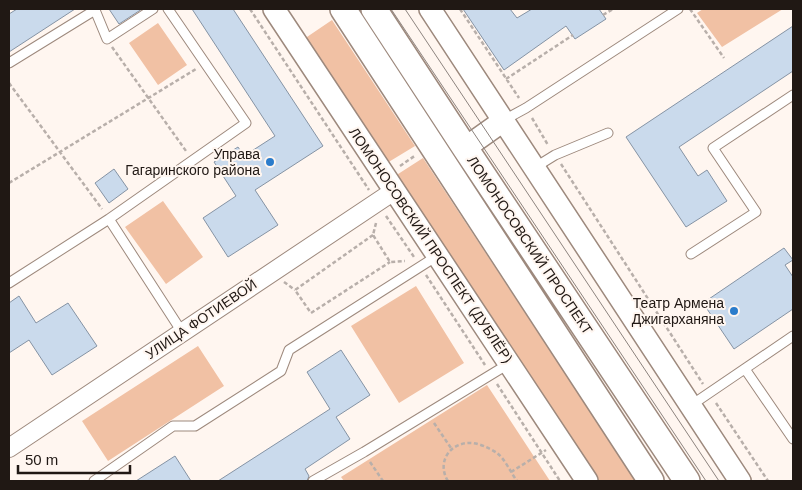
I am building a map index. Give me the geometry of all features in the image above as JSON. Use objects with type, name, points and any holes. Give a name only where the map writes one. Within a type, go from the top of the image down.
[{"type":"main road","name":"ЛОМОНОСОВСКИЙ ПРОСПЕКТ","points":[[343,9],[651,481]]},
{"type":"main road","name":"ЛОМОНОСОВСКИЙ ПРОСПЕКТ","points":[[374,9],[687,481]]},
{"type":"main road","points":[[496,242],[496,234],[500,227],[509,224],[518,228]]},
{"type":"street","name":"ЛОМОНОСОВСКИЙ ПРОСПЕКТ (ДУБЛЁР)","points":[[274,9],[437,256],[510,362],[587,481]]},
{"type":"street","points":[[430,9],[740,481]]},
{"type":"street","points":[[465,148],[503,120]]},
{"type":"street","name":"УЛИЦА ФОТИЕВОЙ","points":[[9,448],[394,191]]},
{"type":"lane","points":[[9,63],[95,10],[107,39],[153,9]]},
{"type":"lane","points":[[9,282],[109,219],[246,123],[168,9]]},
{"type":"lane","points":[[503,120],[526,108],[678,9]]},
{"type":"lane","points":[[691,254],[756,212],[713,148],[793,95]]},
{"type":"lane","points":[[534,169],[555,155],[608,133]]},
{"type":"lane","points":[[109,219],[182,332]]},
{"type":"lane","points":[[94,481],[108,478],[173,426],[195,426],[273,376],[280,371],[289,350],[437,256]]},
{"type":"lane","points":[[690,406],[793,336]]},
{"type":"lane","points":[[313,481],[428,414],[510,362]]},
{"type":"lane","points":[[745,369],[793,439]]},
{"type":"path","points":[[250,9],[368,190]]},
{"type":"path","points":[[460,9],[644,290],[709,394],[768,481]]},
{"type":"path","points":[[603,15],[613,9]]},
{"type":"path","points":[[690,9],[724,58]]},
{"type":"path","points":[[506,79],[572,35]]},
{"type":"path","points":[[107,39],[147,99],[192,160]]},
{"type":"path","points":[[9,184],[206,63]]},
{"type":"path","points":[[9,83],[109,219]]},
{"type":"path","points":[[399,167],[419,152]]},
{"type":"path","points":[[378,218],[373,235],[295,290],[311,313],[390,262],[416,260],[381,209]]},
{"type":"path","points":[[373,235],[390,262]]},
{"type":"path","points":[[426,274],[487,368]]},
{"type":"path","points":[[495,381],[560,481]]},
{"type":"path","points":[[428,414],[451,448]]},
{"type":"path","points":[[511,472],[561,441]]},
{"type":"path","points":[[448,481],[444,471],[444,463],[451,448],[458,444],[470,442],[499,454],[517,481]]},
{"type":"path","points":[[364,452],[383,481]]},
{"type":"shaded area","points":[[703,9],[783,9],[722,47],[697,13]]},
{"type":"shaded area","points":[[332,20],[415,146],[387,163],[304,39]]},
{"type":"shaded area","points":[[158,23],[187,65],[158,85],[129,43]]},
{"type":"shaded area","points":[[423,158],[636,481],[597,481],[395,176]]},
{"type":"shaded area","points":[[163,201],[203,257],[166,284],[125,227]]},
{"type":"shaded area","points":[[416,286],[464,363],[399,403],[351,326]]},
{"type":"shaded area","points":[[198,346],[224,386],[108,461],[82,421]]},
{"type":"shaded area","points":[[487,385],[550,481],[344,481],[341,477]]},
{"type":"building","points":[[17,9],[75,9],[9,52],[9,14]]},
{"type":"building","points":[[109,9],[142,9],[119,24]]},
{"type":"building","points":[[192,9],[233,9],[323,146],[255,190],[278,225],[228,257],[203,218],[236,196],[214,162],[238,147],[244,156],[275,136]]},
{"type":"building","points":[[463,9],[510,9],[517,18],[532,9],[599,9],[606,19],[575,39],[566,26],[504,70]]},
{"type":"building","points":[[793,26],[793,71],[679,147],[698,176],[707,170],[727,201],[686,227],[626,137]]},
{"type":"building","points":[[114,169],[128,189],[109,203],[95,183]]},
{"type":"building","points":[[784,248],[793,260],[785,265],[793,277],[793,309],[734,349],[703,303]]},
{"type":"building","points":[[19,296],[36,323],[68,303],[97,346],[52,375],[29,340],[9,353],[9,303]]},
{"type":"building","points":[[341,350],[370,395],[336,417],[350,439],[305,469],[309,476],[307,481],[218,481],[330,409],[307,372]]},
{"type":"building","points":[[175,456],[191,481],[136,481]]},
{"type":"tram line","points":[[391,9],[706,481]]},
{"type":"tram line","points":[[405,9],[719,481]]},
{"type":"place","name":"Управа Гагаринского района","points":[[270,162]]},
{"type":"place","name":"Театр Армена Джигарханяна","points":[[734,311]]}]
